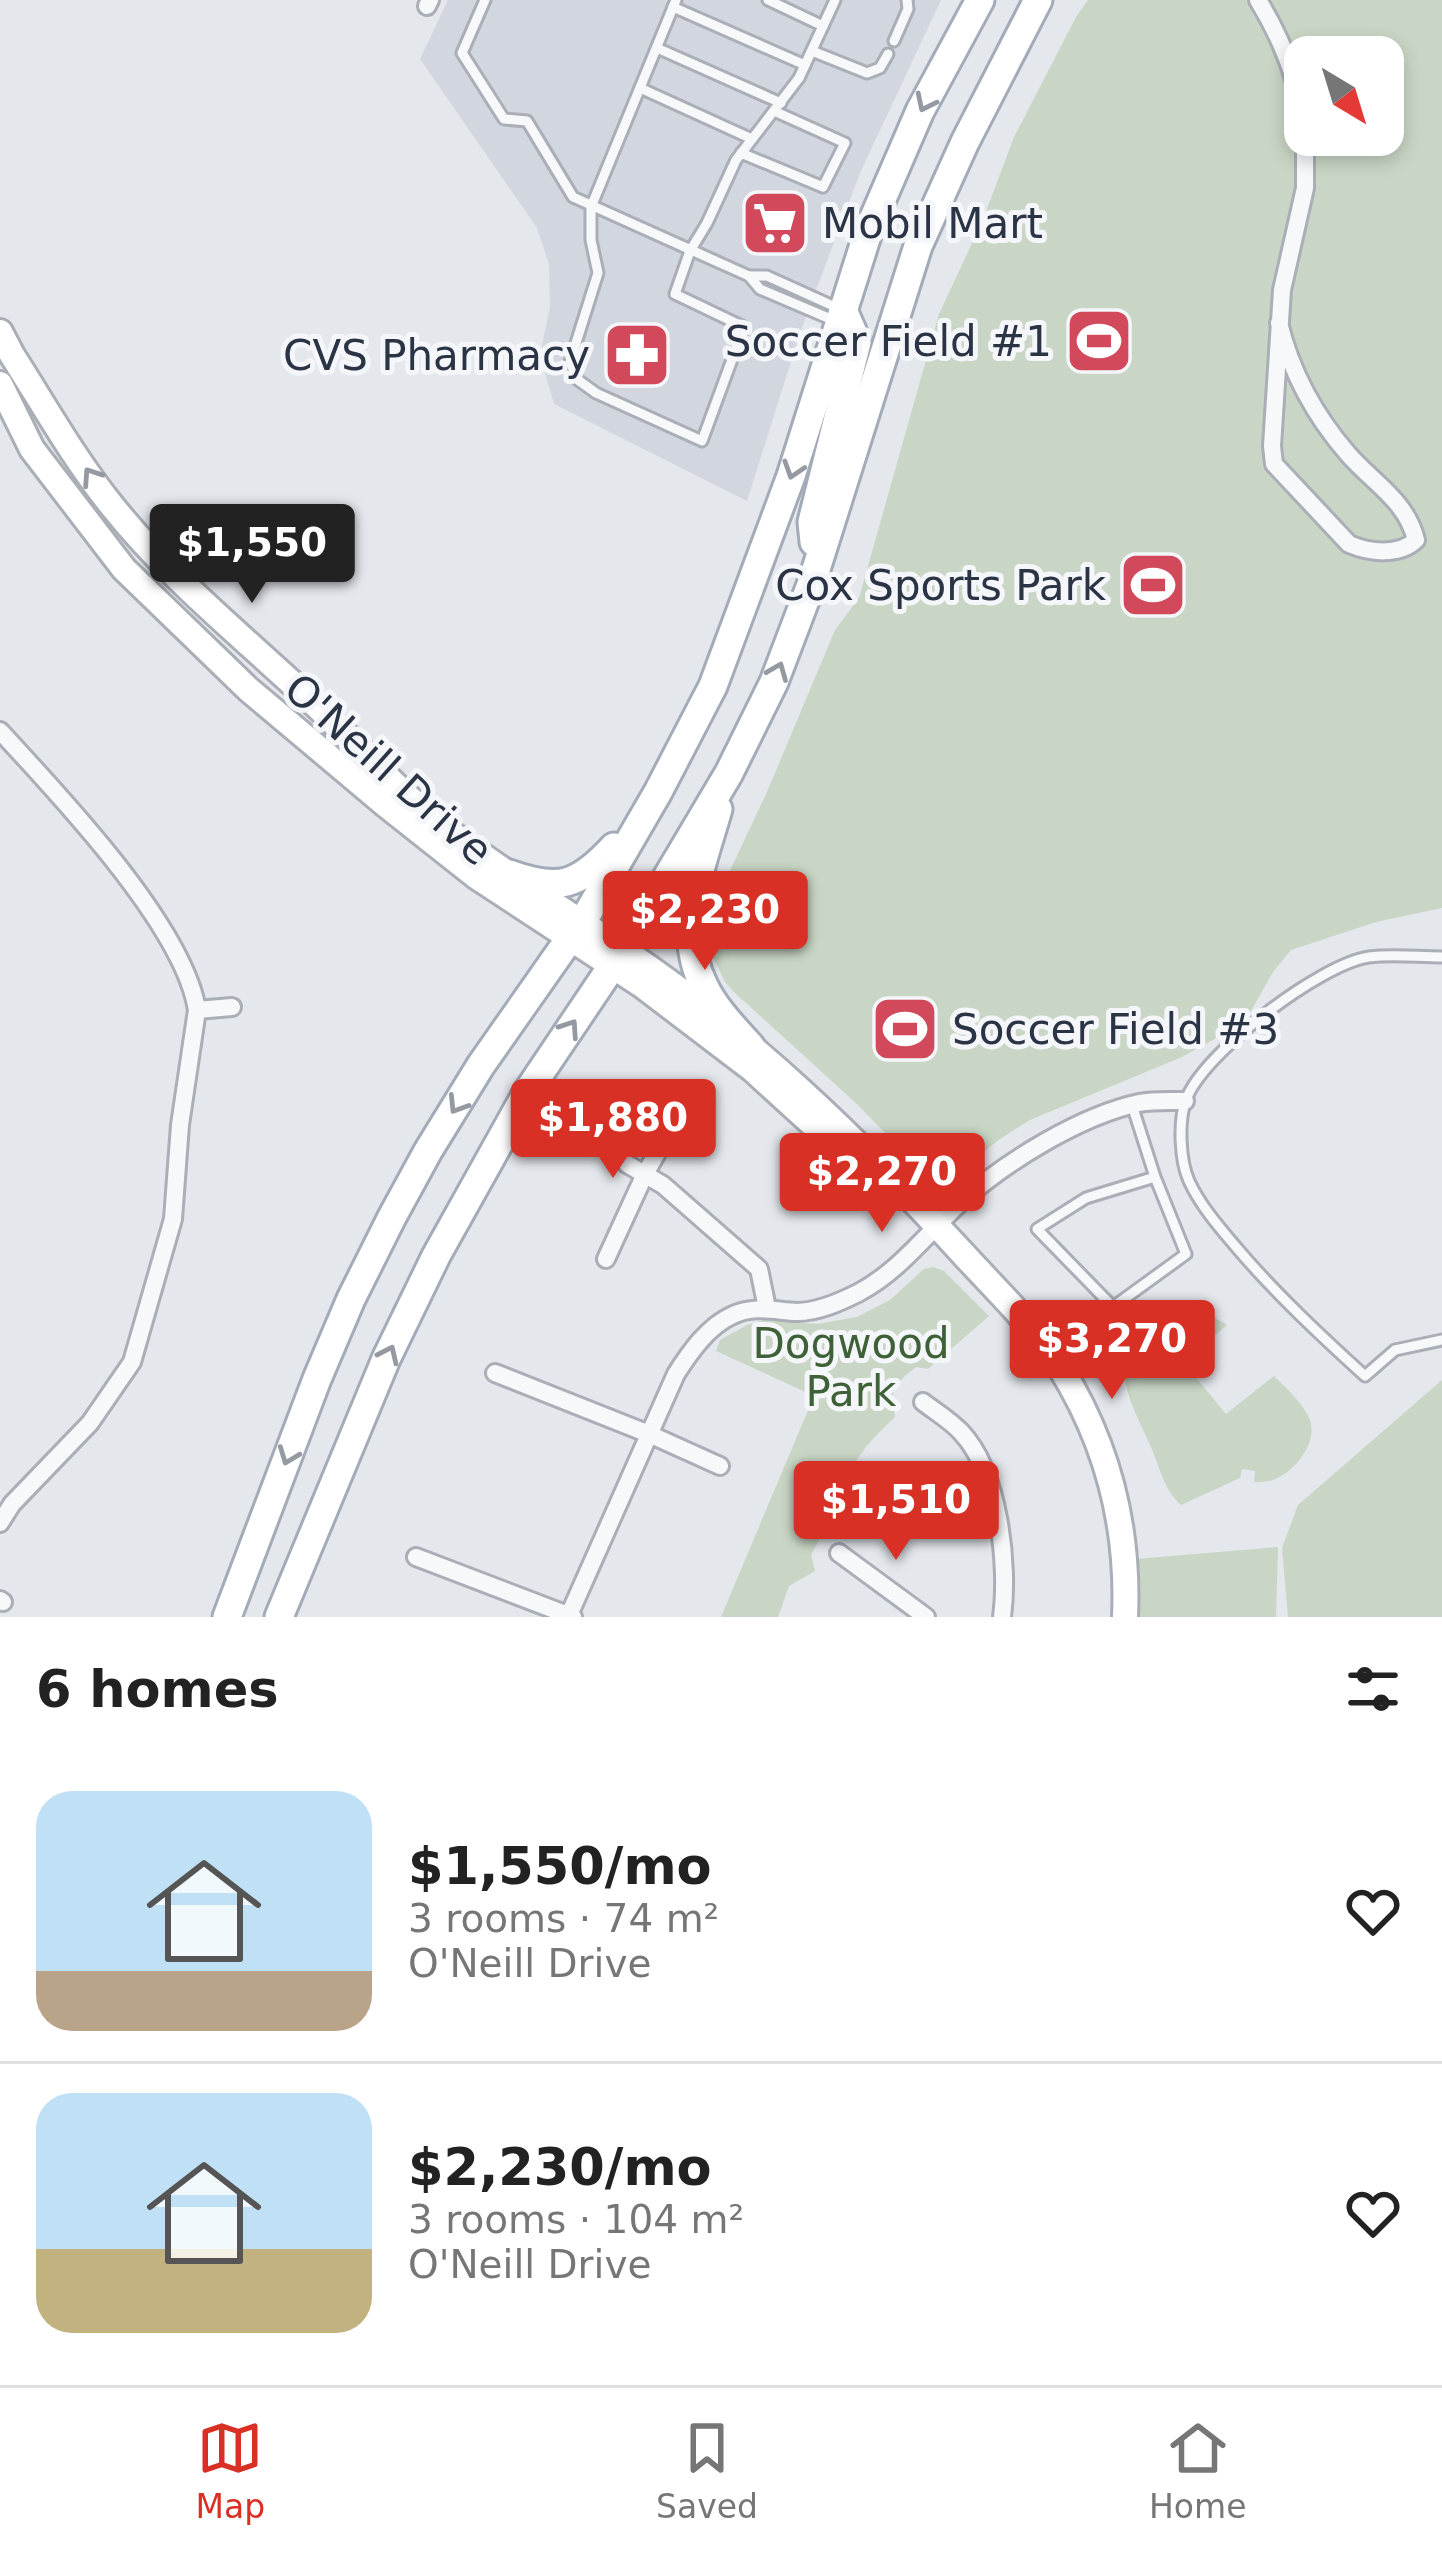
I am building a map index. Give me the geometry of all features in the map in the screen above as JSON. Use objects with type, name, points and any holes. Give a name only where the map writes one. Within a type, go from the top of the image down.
[{"type":"main road","points":[[227,1617],[317,1379],[392,1217],[481,1065],[574,931],[658,792],[713,686],[769,539],[869,229],[920,111],[980,0]]},
{"type":"main road","points":[[279,1617],[386,1359],[436,1256],[528,1090],[618,958],[729,773],[774,682],[818,564],[918,246],[964,142],[1038,0]]},
{"type":"main road","points":[[818,564],[812,522],[857,343],[842,317]]},
{"type":"main road","name":"O'Neill Drive","points":[[0,332],[111,505],[182,581],[440,825],[509,874],[574,931]]},
{"type":"main road","name":"O'Neill Drive","points":[[0,384],[32,449],[124,569],[248,689],[477,877],[618,958],[751,1046],[805,1093],[932,1232],[1053,1384],[1087,1456],[1107,1526],[1117,1594],[1114,1617]]},
{"type":"main road","points":[[729,773],[697,881],[690,927],[693,957],[704,988],[751,1046]]},
{"type":"main road","points":[[509,874],[553,886],[570,882],[601,861],[658,792]]},
{"type":"main road","name":"O'Neill Drive","points":[[618,958],[752,1069],[932,1232],[1026,1323],[1058,1364],[1101,1450],[1119,1510],[1127,1573],[1125,1617]]},
{"type":"street","points":[[1258,0],[1284,52]]},
{"type":"street","points":[[1279,323],[1297,377],[1319,415],[1345,452],[1407,515],[1416,540],[1407,548],[1363,549],[1349,544],[1274,464],[1279,323],[1305,188],[1305,156]]},
{"type":"street","points":[[0,731],[105,850],[172,943],[197,1010],[180,1125],[173,1219],[132,1362],[90,1423],[12,1504],[0,1523]]},
{"type":"street","points":[[197,1010],[232,1007]]},
{"type":"street","points":[[416,1557],[571,1616],[676,1374],[697,1343],[732,1315],[767,1308],[800,1312],[862,1292],[895,1268],[964,1199],[1051,1139],[1132,1105],[1185,1101]]},
{"type":"street","points":[[606,1259],[670,1130]]},
{"type":"street","points":[[627,1163],[663,1185],[759,1269],[767,1308]]},
{"type":"street","points":[[495,1373],[720,1466]]},
{"type":"street","points":[[923,1402],[963,1434],[990,1480],[1003,1552],[1001,1617]]},
{"type":"street","points":[[839,1553],[926,1617]]},
{"type":"lane","points":[[485,0],[462,53],[504,119],[526,121],[573,197],[749,276],[767,276],[842,317]]},
{"type":"lane","points":[[769,0],[824,26]]},
{"type":"lane","points":[[805,65],[675,4],[591,207],[598,273],[570,362],[578,380],[596,393],[702,441],[744,326],[675,293],[690,251],[741,153],[805,65],[835,0]]},
{"type":"lane","points":[[894,41],[908,9],[907,0]]},
{"type":"lane","points":[[656,47],[845,143],[824,188],[741,153]]},
{"type":"lane","points":[[812,51],[853,70],[872,73],[888,54]]},
{"type":"lane","points":[[640,88],[752,139]]},
{"type":"lane","points":[[1442,957],[1366,958],[1323,976],[1246,1029],[1206,1067],[1185,1101],[1181,1159],[1190,1184],[1216,1224],[1274,1291],[1365,1376],[1395,1351],[1442,1340]]},
{"type":"lane","points":[[1132,1105],[1186,1254],[1113,1307],[1036,1229],[1086,1198],[1155,1177]]},
{"type":"shaded area","points":[[448,0],[941,0],[860,173],[800,333],[747,501],[554,404],[540,356],[550,306],[549,264],[537,228],[420,59]]},
{"type":"green space","name":"Cox Sports Park","points":[[1088,0],[1442,0],[1442,908],[1376,922],[1291,950],[1251,1011],[1225,1033],[1182,1057],[1030,1120],[938,1188],[858,1105],[725,982],[710,951],[707,915],[767,792],[835,630],[859,598],[939,314],[982,222],[1014,137]]},
{"type":"green space","name":"Dogwood Park","points":[[924,1269],[944,1271],[989,1316],[928,1369],[916,1367],[898,1383],[895,1417],[854,1465],[842,1492],[838,1525],[820,1538],[811,1555],[815,1571],[789,1586],[778,1617],[721,1617],[814,1396],[716,1351],[720,1340],[764,1320],[817,1324],[857,1317],[890,1300]]},
{"type":"green space","points":[[1196,1315],[1210,1315],[1227,1325],[1183,1362],[1226,1414],[1274,1376],[1303,1408],[1312,1429],[1302,1456],[1281,1476],[1254,1482],[1255,1471],[1242,1469],[1240,1478],[1181,1505],[1163,1478],[1131,1401],[1126,1375],[1145,1346]]},
{"type":"green space","points":[[1442,1380],[1442,1617],[1288,1617],[1282,1548],[1298,1505]]},
{"type":"green space","points":[[1278,1547],[1276,1617],[1135,1617],[1135,1559]]},
{"type":"place","name":"Mobil Mart","points":[[775,223]]},
{"type":"place","name":"Soccer Field #1","points":[[1099,341]]},
{"type":"place","name":"CVS Pharmacy","points":[[637,355]]},
{"type":"place","name":"Cox Sports Park","points":[[1153,585]]},
{"type":"place","name":"Soccer Field #3","points":[[905,1029]]}]
